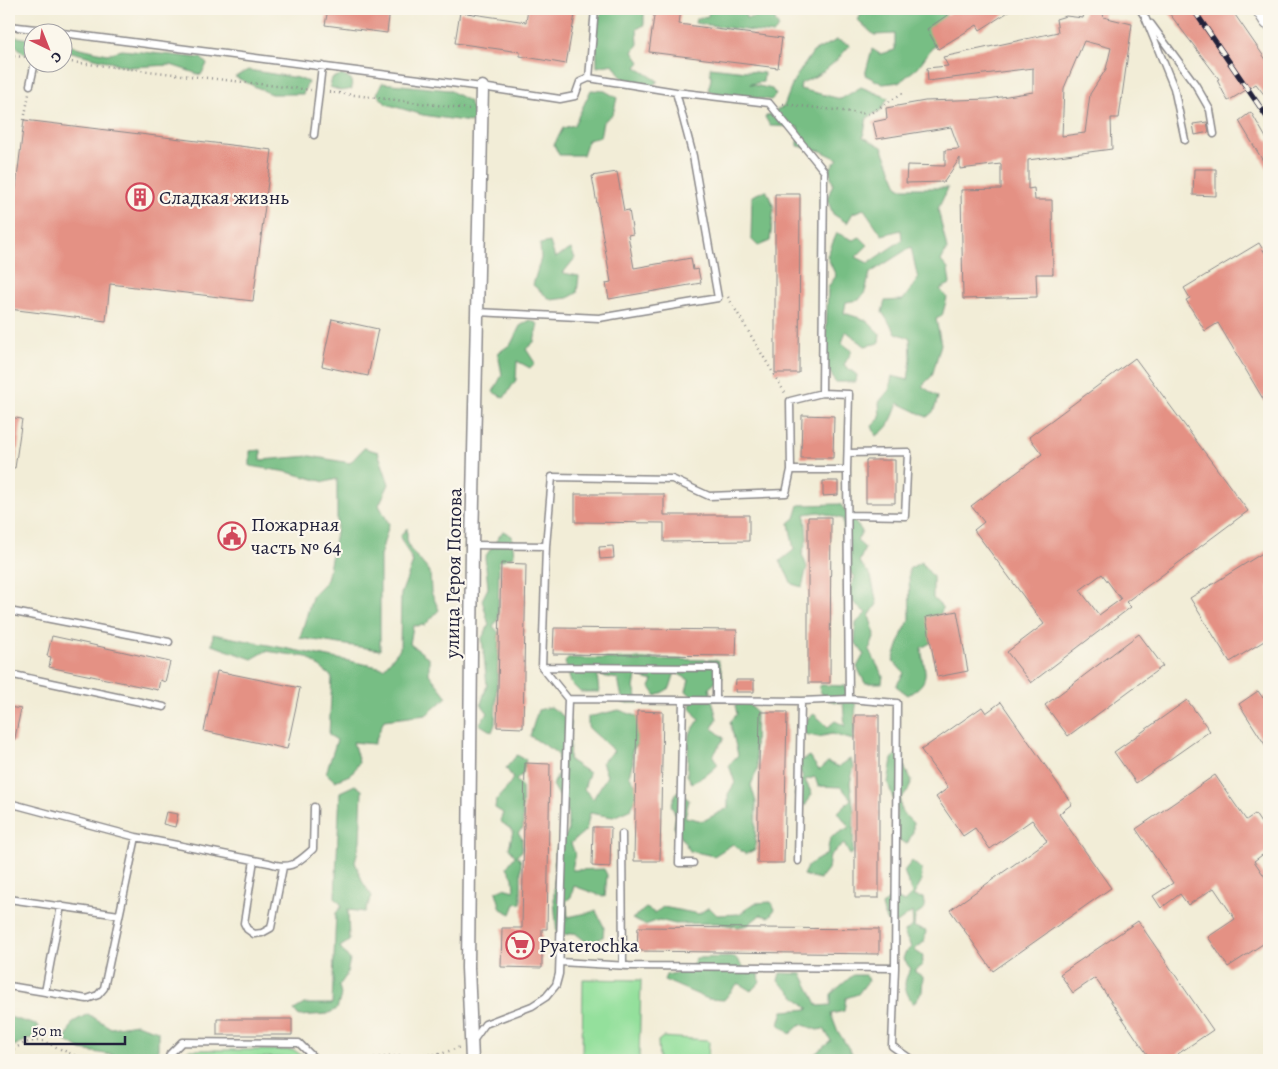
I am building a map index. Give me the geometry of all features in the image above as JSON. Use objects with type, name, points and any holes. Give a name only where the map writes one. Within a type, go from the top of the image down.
[{"type":"street","points":[[1262,9],[1269,20]]},
{"type":"street","name":"улица Героя Попова","points":[[472,1060],[468,968],[472,545],[482,87]]},
{"type":"lane","points":[[589,78],[595,9]]},
{"type":"lane","points":[[1140,9],[1195,84],[1210,110],[1214,134]]},
{"type":"lane","points":[[1145,16],[1174,88],[1186,140]]},
{"type":"lane","points":[[9,26],[22,28]]},
{"type":"lane","points":[[72,34],[482,87],[560,99],[574,96],[580,82],[589,78],[676,92],[769,102],[824,171],[822,393]]},
{"type":"lane","points":[[314,135],[322,66]]},
{"type":"lane","points":[[30,85],[32,72]]},
{"type":"lane","points":[[477,312],[599,318],[718,298],[693,156],[676,92]]},
{"type":"lane","points":[[471,1043],[485,1024],[532,1006],[546,997],[556,985],[559,974],[568,699],[542,667],[546,546],[552,477],[672,479],[709,496],[786,493],[791,470],[790,401],[822,393],[849,394],[847,470],[849,700]]},
{"type":"lane","points":[[848,453],[908,452],[905,516],[848,515]]},
{"type":"lane","points":[[791,470],[847,470]]},
{"type":"lane","points":[[472,545],[546,546]]},
{"type":"lane","points":[[9,611],[169,642]]},
{"type":"lane","points":[[542,667],[716,668],[716,700]]},
{"type":"lane","points":[[9,674],[164,707]]},
{"type":"lane","points":[[568,699],[849,700],[897,703],[892,1046],[912,1060]]},
{"type":"lane","points":[[683,700],[679,863],[693,863]]},
{"type":"lane","points":[[798,861],[801,701]]},
{"type":"lane","points":[[9,803],[136,837],[283,867],[299,862],[313,849],[314,807]]},
{"type":"lane","points":[[622,834],[623,966]]},
{"type":"lane","points":[[9,986],[87,999],[98,995],[104,988],[136,837]]},
{"type":"lane","points":[[254,860],[244,923],[247,930],[254,934],[262,933],[271,928],[283,867]]},
{"type":"lane","points":[[9,899],[119,915]]},
{"type":"lane","points":[[45,992],[61,906]]},
{"type":"lane","points":[[560,962],[623,966],[894,968]]},
{"type":"lane","points":[[168,1060],[170,1054],[182,1042],[300,1043],[316,1060]]},
{"type":"path","points":[[9,56],[22,57]]},
{"type":"path","points":[[72,62],[481,111]]},
{"type":"path","points":[[24,120],[30,85]]},
{"type":"path","points":[[769,102],[869,114],[903,93]]},
{"type":"path","points":[[727,295],[790,401]]},
{"type":"path","points":[[9,1051],[34,1041],[43,1041],[80,1058],[148,1060]]},
{"type":"path","points":[[430,1060],[471,1043]]},
{"type":"path","points":[[339,1060],[441,1054]]},
{"type":"green space","points":[[611,9],[644,9],[644,25],[637,29],[638,44],[633,52],[640,62],[636,67],[658,81],[652,86],[624,81],[613,64],[597,67],[596,20],[604,11]]},
{"type":"green space","points":[[706,9],[744,9],[746,18],[755,17],[757,9],[777,9],[779,12],[774,18],[779,28],[773,34],[695,23],[696,19],[708,16],[709,11]]},
{"type":"green space","points":[[864,9],[941,9],[951,22],[947,39],[932,48],[918,67],[900,82],[883,84],[865,75],[872,49],[880,54],[895,50],[895,34],[874,35],[858,20]]},
{"type":"green space","points":[[9,35],[22,38],[22,52],[13,42],[9,42]]},
{"type":"green space","points":[[837,40],[850,45],[829,67],[801,83],[800,89],[841,99],[861,87],[888,98],[881,110],[867,118],[863,137],[882,147],[899,188],[948,188],[938,209],[947,249],[941,261],[948,269],[950,284],[940,289],[947,298],[942,316],[936,319],[941,344],[932,376],[922,386],[938,397],[934,411],[927,417],[898,403],[887,426],[876,436],[872,426],[880,418],[879,402],[889,390],[892,376],[908,380],[911,359],[910,338],[896,333],[882,312],[885,301],[903,300],[918,279],[911,247],[870,273],[865,292],[859,300],[846,302],[844,313],[866,320],[880,334],[879,343],[865,346],[846,331],[842,343],[852,351],[844,365],[857,375],[856,382],[835,382],[825,362],[828,287],[836,276],[827,256],[837,233],[853,240],[860,237],[868,245],[856,257],[868,263],[902,240],[901,230],[882,235],[864,209],[853,213],[847,223],[833,214],[827,199],[833,184],[829,169],[838,159],[821,151],[798,146],[798,127],[770,126],[765,117],[784,106],[794,80],[813,52]]},
{"type":"green space","points":[[72,46],[107,54],[122,50],[201,58],[207,64],[201,75],[171,65],[129,67],[72,52]]},
{"type":"green space","points":[[710,67],[764,73],[763,82],[750,84],[772,89],[776,95],[771,100],[734,95],[726,100],[708,90],[711,79]]},
{"type":"green space","points":[[248,70],[298,78],[308,82],[303,94],[271,94],[235,77]]},
{"type":"green space","points":[[341,75],[351,79],[352,89],[342,91],[330,87],[332,78]]},
{"type":"green space","points":[[382,83],[449,90],[469,101],[477,123],[423,115],[386,104],[377,94]]},
{"type":"green space","points":[[591,90],[605,91],[617,98],[613,114],[603,122],[600,137],[588,140],[583,155],[559,155],[554,145],[563,128],[574,125]]},
{"type":"green space","points":[[766,190],[774,207],[770,241],[758,246],[751,239],[752,196]]},
{"type":"green space","points":[[550,242],[555,258],[571,249],[575,258],[563,273],[579,276],[577,293],[568,298],[551,300],[533,285],[541,258],[540,244]]},
{"type":"green space","points":[[530,320],[538,324],[534,342],[526,349],[535,363],[530,368],[517,361],[516,380],[504,398],[493,392],[502,375],[498,353],[511,344],[520,326]]},
{"type":"green space","points":[[364,448],[378,452],[389,484],[379,505],[389,524],[380,556],[380,650],[300,638],[313,594],[327,580],[337,527],[337,479],[325,482],[287,472],[250,466],[250,451],[261,450],[261,460],[310,456],[350,463]]},
{"type":"green space","points":[[840,504],[862,531],[857,541],[865,548],[859,562],[871,576],[877,604],[869,616],[875,634],[869,650],[883,676],[882,683],[865,683],[857,667],[864,654],[855,642],[856,623],[866,613],[846,596],[855,577],[845,565],[843,519],[819,512],[805,514],[807,539],[802,554],[807,567],[802,587],[792,584],[780,561],[794,550],[789,523],[795,518],[799,505]]},
{"type":"green space","points":[[407,528],[407,540],[410,549],[430,572],[431,592],[439,610],[425,625],[413,626],[410,644],[429,658],[429,674],[447,697],[426,715],[384,720],[374,744],[353,742],[359,762],[352,774],[335,781],[326,773],[337,740],[329,735],[332,677],[307,657],[266,651],[252,659],[212,645],[213,634],[384,668],[400,649],[401,594],[413,562],[400,537]]},
{"type":"green space","points":[[503,531],[512,536],[514,556],[499,561],[498,620],[493,626],[499,633],[495,724],[492,732],[479,724],[488,713],[481,704],[487,685],[482,638],[489,625],[482,600],[488,588],[485,557]]},
{"type":"green space","points":[[921,562],[933,577],[933,598],[943,608],[934,628],[936,640],[921,648],[925,670],[924,681],[916,690],[908,695],[896,686],[904,673],[893,661],[902,634],[910,619],[909,569]]},
{"type":"green space","points":[[569,658],[718,660],[723,676],[709,688],[717,719],[712,728],[724,738],[713,756],[718,765],[692,783],[687,775],[689,735],[699,720],[690,707],[693,697],[686,691],[689,680],[675,672],[670,688],[656,696],[650,687],[653,681],[636,676],[634,688],[639,703],[623,703],[618,679],[597,675],[599,692],[580,692],[571,683],[565,662]]},
{"type":"green space","points":[[821,685],[844,686],[856,705],[853,740],[832,734],[818,737],[805,734],[804,722],[814,714],[828,727],[835,721],[845,726],[843,703],[831,701],[822,695],[819,688]]},
{"type":"green space","points":[[746,702],[756,711],[755,749],[758,768],[751,785],[756,802],[755,850],[745,854],[733,844],[714,856],[690,851],[674,827],[676,815],[671,805],[677,791],[689,800],[685,817],[703,821],[728,808],[728,794],[735,783],[729,765],[738,755],[730,722],[737,714],[735,705]]},
{"type":"green space","points":[[551,707],[571,722],[569,760],[589,773],[584,789],[593,799],[607,776],[602,762],[614,751],[588,727],[588,717],[619,710],[647,720],[643,736],[632,751],[633,762],[629,775],[640,791],[631,809],[613,817],[590,813],[586,830],[571,843],[575,854],[572,870],[604,869],[607,875],[605,897],[574,886],[571,897],[566,901],[568,917],[596,911],[604,927],[603,937],[590,945],[575,933],[557,936],[554,898],[555,850],[568,832],[568,811],[553,785],[560,769],[557,753],[530,736],[538,710]]},
{"type":"green space","points":[[899,751],[906,771],[912,780],[908,791],[900,799],[901,811],[913,823],[913,832],[907,844],[893,837],[897,811],[888,783],[892,759]]},
{"type":"green space","points":[[517,755],[526,760],[522,775],[516,780],[522,787],[523,828],[518,833],[522,838],[522,851],[517,855],[521,861],[521,903],[515,904],[511,914],[501,909],[496,892],[503,888],[514,891],[513,878],[507,867],[515,856],[509,848],[513,831],[500,821],[503,813],[495,808],[496,800],[513,778],[506,768]]},
{"type":"green space","points":[[809,756],[819,770],[828,762],[838,767],[850,759],[854,767],[850,783],[854,811],[853,853],[850,855],[844,844],[830,855],[828,869],[820,879],[803,875],[808,865],[827,854],[830,838],[849,827],[838,812],[851,799],[841,787],[818,786],[815,777],[805,780],[812,794],[805,806],[794,795],[803,777],[796,764]]},
{"type":"green space","points":[[355,785],[362,790],[360,841],[355,862],[363,883],[372,896],[365,912],[348,910],[349,941],[340,947],[350,960],[346,976],[339,986],[341,995],[337,1009],[327,1014],[299,1016],[294,1010],[304,1004],[332,1004],[336,913],[342,906],[335,897],[340,792]]},
{"type":"green space","points":[[912,861],[922,870],[921,883],[913,896],[923,898],[925,909],[915,916],[914,927],[926,931],[924,942],[914,950],[923,956],[922,966],[914,971],[923,977],[922,992],[913,1004],[905,987],[906,979],[911,969],[903,959],[905,953],[911,947],[904,933],[913,925],[912,912],[897,923],[886,921],[882,906],[893,896],[904,902],[912,894],[904,871]]},
{"type":"green space","points":[[771,902],[775,909],[769,917],[760,915],[748,925],[738,927],[717,923],[675,924],[659,920],[645,925],[632,919],[646,908],[655,913],[663,907],[699,914],[709,907],[717,915],[739,914],[755,903]]},
{"type":"green space","points":[[735,957],[748,973],[759,974],[760,982],[751,991],[738,983],[724,1000],[708,999],[664,980],[666,975],[690,970],[696,958]]},
{"type":"green space","points":[[780,973],[802,974],[818,1006],[831,1005],[831,994],[853,975],[866,975],[868,981],[858,994],[846,998],[844,1011],[831,1014],[837,1030],[856,1060],[795,1060],[798,1057],[812,1056],[831,1041],[824,1029],[817,1030],[801,1024],[790,1034],[779,1024],[783,1011],[809,1009],[778,981]]},
{"type":"green space","points":[[583,979],[641,980],[639,1060],[582,1060]]},
{"type":"green space","points":[[88,1014],[111,1028],[136,1024],[158,1031],[158,1052],[142,1060],[81,1050],[65,1040],[73,1022]]},
{"type":"green space","points":[[9,1017],[39,1026],[36,1036],[9,1048]]},
{"type":"green space","points":[[663,1037],[707,1040],[709,1042],[708,1060],[659,1060],[658,1041]]},
{"type":"green space","points":[[188,1050],[294,1050],[304,1057],[176,1059]]},
{"type":"building","points":[[328,9],[390,9],[387,33],[325,25]]},
{"type":"building","points":[[528,9],[576,9],[566,64],[520,56],[520,52],[455,43],[460,12],[526,22]]},
{"type":"building","points":[[655,9],[681,9],[679,24],[782,38],[778,68],[649,52]]},
{"type":"building","points":[[956,9],[1013,9],[980,30],[977,25],[938,49],[927,29]]},
{"type":"building","points":[[1085,9],[1104,13],[1103,17],[1132,24],[1119,118],[1111,118],[1112,149],[1028,160],[1028,189],[1034,188],[1035,200],[1052,200],[1053,274],[1036,274],[1037,297],[963,299],[961,190],[1001,189],[1001,164],[960,169],[960,158],[944,182],[906,183],[907,165],[945,166],[945,150],[959,149],[951,127],[877,139],[873,122],[887,119],[886,108],[925,101],[988,99],[1033,92],[1033,68],[928,81],[927,68],[948,66],[943,57],[1058,32],[1056,19],[1066,16],[1083,18]],"holes":[[[1084,41],[1111,48],[1106,69],[1090,94],[1085,133],[1062,136],[1064,88]]]},
{"type":"building","points":[[1166,9],[1231,9],[1269,64],[1269,101],[1256,84],[1228,101],[1217,80],[1219,79]]},
{"type":"building","points":[[1251,112],[1269,143],[1269,171],[1239,121]]},
{"type":"building","name":"Сладкая жизнь","points":[[24,120],[272,150],[253,301],[110,284],[106,321],[9,309],[9,245]]},
{"type":"building","points":[[1207,122],[1209,132],[1195,135],[1193,124]]},
{"type":"building","points":[[1194,169],[1216,169],[1216,196],[1193,195]]},
{"type":"building","points":[[617,172],[624,211],[629,210],[633,234],[628,235],[634,268],[691,258],[693,270],[698,269],[701,283],[609,299],[606,283],[611,282],[592,176]]},
{"type":"building","points":[[775,194],[800,194],[799,373],[775,373]]},
{"type":"building","points":[[1259,243],[1265,253],[1269,250],[1269,409],[1218,323],[1205,331],[1186,300],[1190,298],[1184,288]]},
{"type":"building","points":[[332,319],[378,329],[368,376],[322,366]]},
{"type":"building","points":[[1135,358],[1248,511],[1126,602],[1131,607],[1031,683],[1007,652],[1044,624],[974,530],[984,522],[971,506],[1042,454],[1029,437]],"holes":[[[1102,574],[1121,599],[1099,615],[1080,590]]]},
{"type":"building","points":[[802,415],[834,416],[833,458],[801,458]]},
{"type":"building","points":[[9,417],[22,419],[15,468],[9,467]]},
{"type":"building","points":[[866,460],[895,460],[895,503],[866,503]]},
{"type":"building","points":[[823,481],[838,481],[838,495],[823,496]]},
{"type":"building","points":[[575,494],[664,494],[664,515],[749,515],[749,541],[664,542],[664,523],[575,522]]},
{"type":"building","points":[[808,517],[831,517],[830,683],[808,683]]},
{"type":"building","points":[[613,546],[614,558],[600,559],[599,547]]},
{"type":"building","points":[[1269,549],[1269,638],[1230,662],[1190,598]]},
{"type":"building","points":[[501,563],[526,564],[523,728],[497,727]]},
{"type":"building","points":[[957,611],[968,671],[937,677],[926,617]]},
{"type":"building","points":[[554,628],[737,630],[736,656],[553,654]]},
{"type":"building","points":[[1139,634],[1163,666],[1068,736],[1045,705]]},
{"type":"building","points":[[52,636],[170,662],[165,682],[160,680],[158,690],[49,667],[51,657],[47,656]]},
{"type":"building","points":[[217,671],[300,688],[287,749],[204,731]]},
{"type":"building","points":[[736,680],[754,680],[754,692],[735,692]]},
{"type":"building","points":[[1258,691],[1263,698],[1269,694],[1269,751],[1239,704]]},
{"type":"building","points":[[1187,700],[1210,731],[1136,783],[1114,752]]},
{"type":"building","points":[[1001,702],[1072,804],[1059,814],[1111,888],[993,971],[950,910],[1047,841],[1032,820],[990,849],[975,828],[963,836],[936,797],[948,788],[921,750],[982,707],[986,713]]},
{"type":"building","points":[[9,707],[21,709],[14,742],[9,742]]},
{"type":"building","points":[[637,711],[663,712],[660,861],[634,861]]},
{"type":"building","points":[[760,712],[787,712],[784,863],[757,863]]},
{"type":"building","points":[[855,715],[879,715],[879,898],[855,898]]},
{"type":"building","points":[[525,763],[550,764],[547,929],[542,929],[542,968],[501,967],[502,928],[522,928]]},
{"type":"building","points":[[1215,775],[1246,820],[1255,814],[1261,823],[1269,818],[1269,850],[1254,861],[1269,883],[1269,940],[1228,967],[1208,937],[1235,919],[1214,888],[1188,905],[1180,894],[1161,908],[1153,896],[1173,883],[1136,829]]},
{"type":"building","points":[[166,812],[178,814],[175,827],[163,824]]},
{"type":"building","points":[[593,827],[611,827],[610,867],[592,866]]},
{"type":"building","points":[[1138,921],[1213,1030],[1169,1060],[1151,1060],[1095,978],[1073,993],[1060,974]]},
{"type":"building","points":[[638,927],[879,929],[879,954],[637,951]]},
{"type":"building","points":[[217,1019],[292,1019],[292,1035],[217,1035]]},
{"type":"railway","points":[[1193,9],[1269,120]]},
{"type":"place","name":"Сладкая жизнь","points":[[140,197]]},
{"type":"place","name":"Пожарная часть № 64","points":[[232,536]]},
{"type":"place","name":"Pyaterochka","points":[[520,945]]}]
